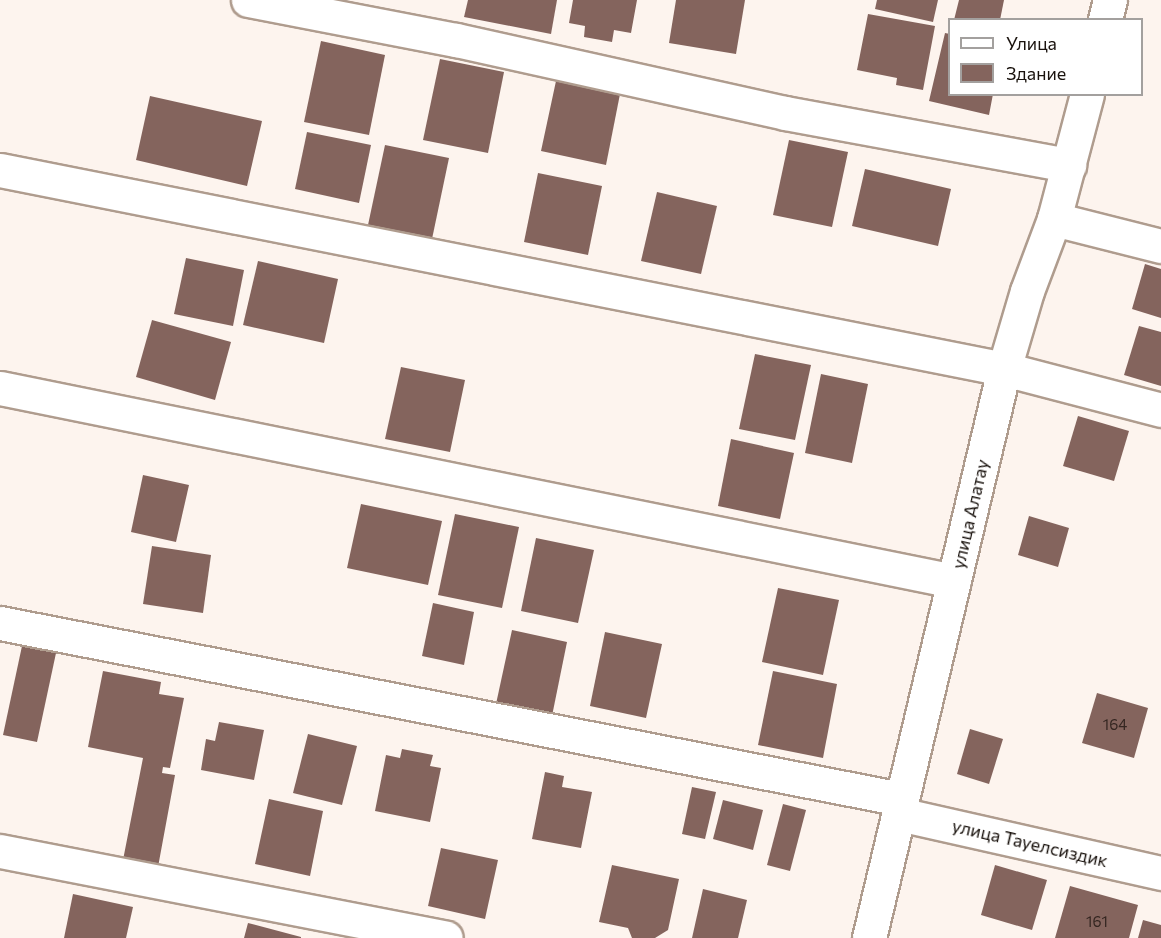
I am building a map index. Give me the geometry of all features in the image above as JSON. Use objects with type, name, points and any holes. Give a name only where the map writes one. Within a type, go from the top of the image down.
[{"type":"street","points":[[248,0],[456,40],[785,113],[1069,165]]},
{"type":"street","points":[[1106,18],[1110,0]]},
{"type":"street","name":"улица Алатау","points":[[869,938],[1005,369],[1027,291],[1054,219],[1086,96]]},
{"type":"street","points":[[0,170],[1005,369],[1161,410]]},
{"type":"street","points":[[1054,219],[1161,246]]},
{"type":"street","points":[[0,388],[954,581]]},
{"type":"street","name":"улица Тауелсиздик","points":[[0,623],[900,807],[1161,873]]},
{"type":"street","points":[[0,850],[446,938]]},
{"type":"building","points":[[468,0],[557,0],[551,34],[464,17]]},
{"type":"building","points":[[573,0],[637,0],[631,33],[614,30],[612,42],[584,37],[585,26],[569,23]]},
{"type":"building","points":[[676,0],[745,0],[736,54],[669,43]]},
{"type":"building","points":[[877,0],[938,0],[933,22],[875,9]]},
{"type":"building","points":[[959,0],[1004,0],[1000,18],[954,18]]},
{"type":"building","points":[[868,14],[935,26],[923,90],[896,85],[897,78],[857,70]]},
{"type":"building","points":[[945,33],[948,34],[948,96],[993,96],[989,115],[929,101]]},
{"type":"building","points":[[321,41],[385,55],[369,135],[304,122]]},
{"type":"building","points":[[440,59],[504,72],[488,153],[423,140]]},
{"type":"building","points":[[556,81],[620,94],[606,165],[541,151]]},
{"type":"building","points":[[150,96],[262,121],[247,186],[136,160]]},
{"type":"building","points":[[307,132],[371,145],[359,203],[295,189]]},
{"type":"building","points":[[789,140],[848,152],[832,227],[773,215]]},
{"type":"building","points":[[385,145],[449,158],[432,239],[368,225]]},
{"type":"building","points":[[865,169],[951,189],[938,246],[852,226]]},
{"type":"building","points":[[538,173],[602,186],[588,255],[524,242]]},
{"type":"building","points":[[657,192],[717,206],[701,274],[641,261]]},
{"type":"building","points":[[186,258],[244,270],[233,326],[174,314]]},
{"type":"building","points":[[258,261],[338,279],[324,343],[243,325]]},
{"type":"building","points":[[1145,264],[1161,269],[1161,318],[1132,309]]},
{"type":"building","points":[[152,320],[231,342],[215,400],[136,377]]},
{"type":"building","points":[[1139,326],[1161,332],[1161,386],[1124,375]]},
{"type":"building","points":[[755,354],[811,365],[795,440],[739,429]]},
{"type":"building","points":[[401,367],[465,380],[450,452],[385,439]]},
{"type":"building","points":[[821,374],[868,384],[852,463],[805,453]]},
{"type":"building","points":[[1078,416],[1129,431],[1114,481],[1063,466]]},
{"type":"building","points":[[731,439],[794,453],[780,519],[718,506]]},
{"type":"building","points":[[143,475],[189,485],[176,542],[131,532]]},
{"type":"building","points":[[361,504],[442,521],[428,585],[347,568]]},
{"type":"building","points":[[455,514],[519,527],[502,608],[438,595]]},
{"type":"building","points":[[1029,516],[1069,528],[1058,567],[1018,555]]},
{"type":"building","points":[[536,538],[594,550],[578,623],[521,611]]},
{"type":"building","points":[[152,546],[211,555],[203,613],[143,604]]},
{"type":"building","points":[[778,588],[839,600],[823,675],[762,662]]},
{"type":"building","points":[[433,603],[474,612],[464,665],[422,656]]},
{"type":"building","points":[[512,630],[567,642],[552,716],[496,704]]},
{"type":"building","points":[[605,632],[662,644],[646,718],[590,706]]},
{"type":"building","points":[[22,646],[56,653],[37,742],[3,735]]},
{"type":"building","points":[[103,671],[161,682],[159,694],[184,698],[170,768],[163,767],[162,773],[175,775],[158,867],[123,860],[143,758],[88,747]]},
{"type":"building","points":[[773,671],[837,684],[823,758],[758,745]]},
{"type":"building","points":[[1097,693],[1148,708],[1134,758],[1082,743]]},
{"type":"building","points":[[219,722],[264,730],[254,780],[201,770],[206,739],[215,741]]},
{"type":"building","points":[[970,729],[1003,739],[989,784],[957,774]]},
{"type":"building","points":[[308,734],[357,746],[342,805],[293,793]]},
{"type":"building","points":[[402,749],[433,755],[430,766],[441,768],[430,822],[375,811],[386,755],[400,758]]},
{"type":"building","points":[[545,772],[564,776],[562,787],[592,792],[581,848],[532,839]]},
{"type":"building","points":[[692,787],[716,792],[705,839],[682,834]]},
{"type":"building","points":[[269,799],[323,811],[310,876],[255,864]]},
{"type":"building","points":[[723,800],[763,810],[753,850],[713,839]]},
{"type":"building","points":[[783,804],[806,810],[790,871],[767,865]]},
{"type":"building","points":[[441,848],[498,860],[485,919],[428,906]]},
{"type":"building","points":[[612,865],[679,879],[668,930],[655,938],[632,938],[628,928],[599,922]]},
{"type":"building","points":[[995,865],[1047,880],[1032,930],[981,915]]},
{"type":"building","points":[[1070,886],[1138,905],[1129,938],[1055,938]]},
{"type":"building","points":[[703,889],[747,900],[738,938],[692,938]]},
{"type":"building","points":[[73,894],[133,907],[126,938],[64,938]]},
{"type":"building","points":[[1143,920],[1161,925],[1161,938],[1138,938]]},
{"type":"building","points":[[248,923],[301,937],[301,938],[244,938]]}]
